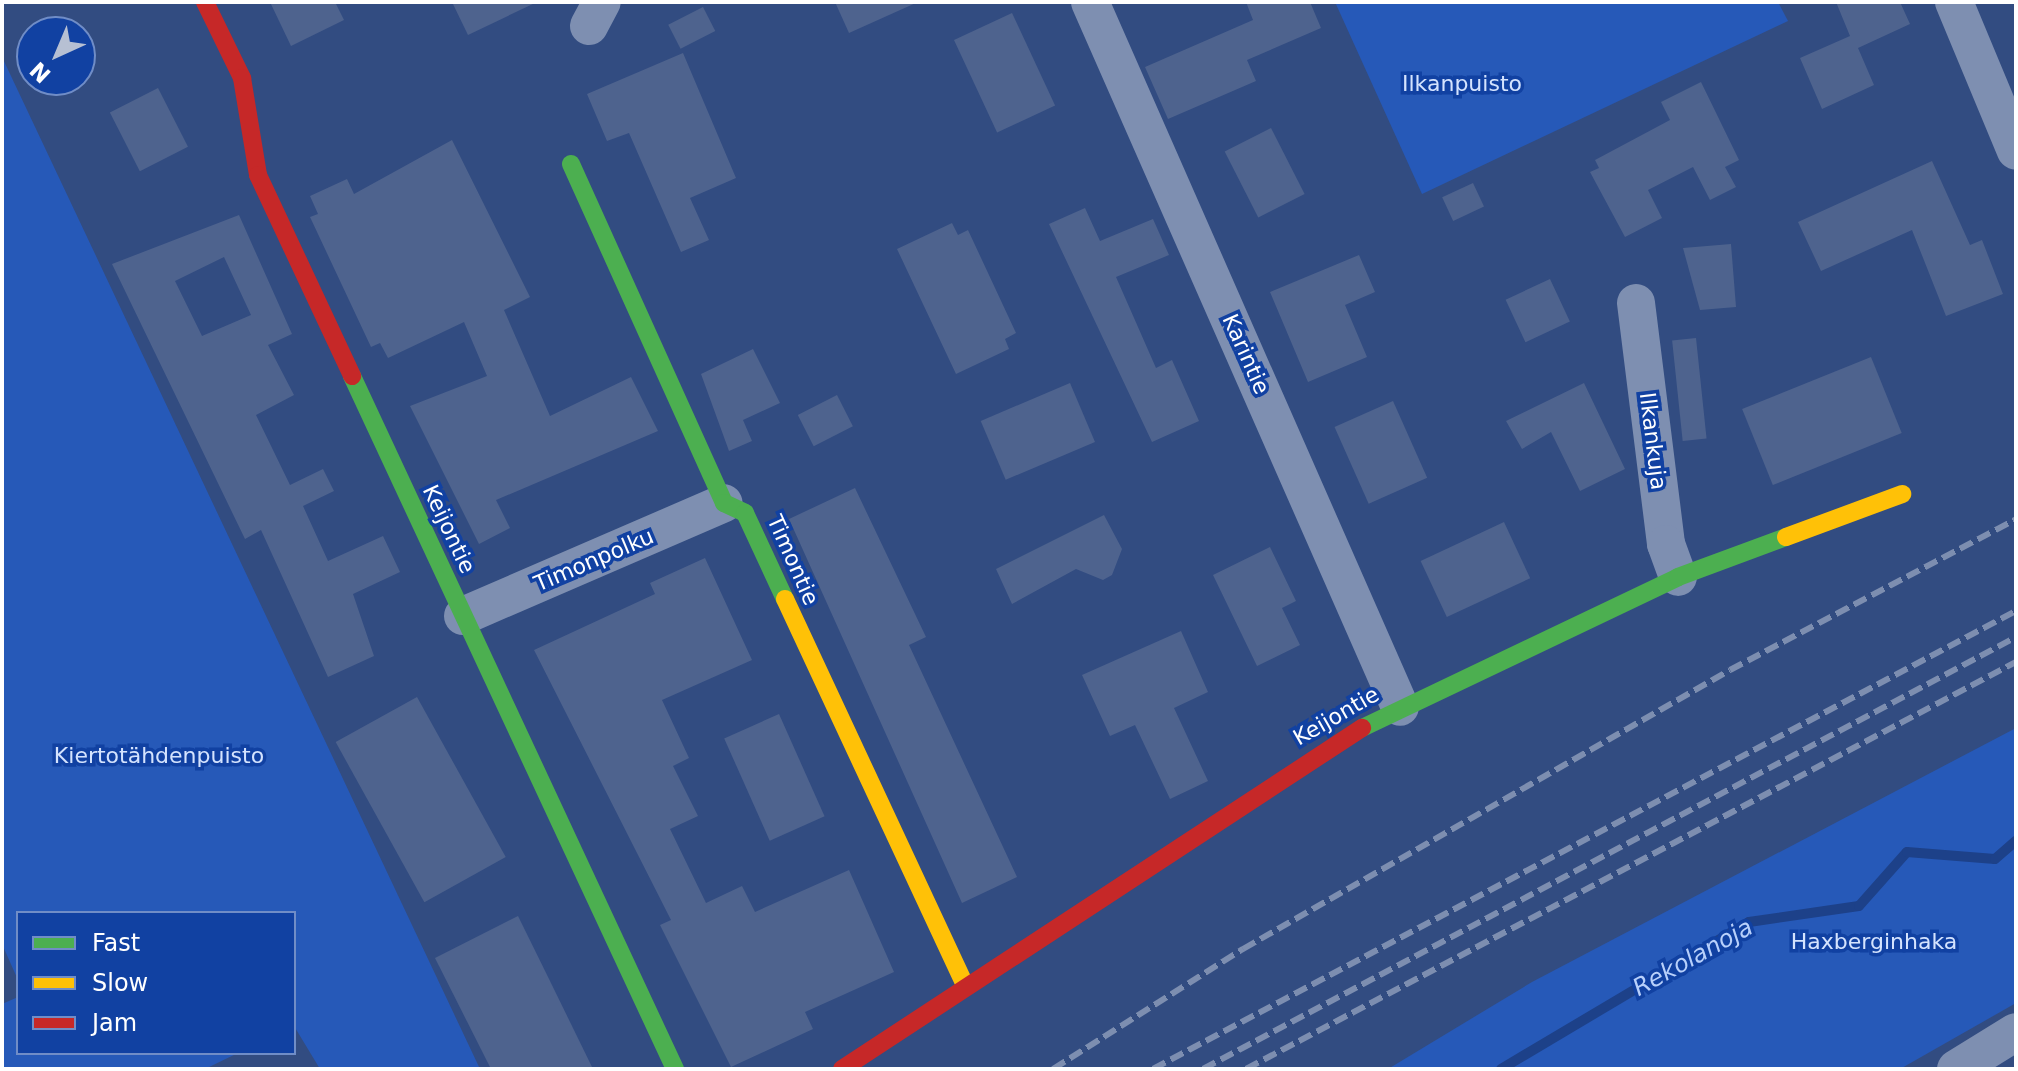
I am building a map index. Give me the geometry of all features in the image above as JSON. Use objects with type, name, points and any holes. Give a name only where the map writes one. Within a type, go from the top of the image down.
[{"type":"street","name":"Keijontie","points":[[205,2],[242,78],[258,175],[675,1069]]},
{"type":"street","name":"Karintie","points":[[1090,2],[1400,707]]},
{"type":"street","points":[[1954,2],[2016,151]]},
{"type":"street","name":"Timontie","points":[[571,164],[724,503],[745,513],[965,985]]},
{"type":"street","name":"Ilkankuja","points":[[1636,303],[1666,544],[1678,577]]},
{"type":"street","name":"Keijontie","points":[[842,1069],[1327,747],[1400,707],[1678,577],[1902,494]]},
{"type":"street","name":"Timonpolku","points":[[463,616],[724,503]]},
{"type":"street","points":[[1956,1069],[2016,1032]]},
{"type":"green space","name":"Ilkanpuisto","points":[[1335,2],[1778,2],[1788,21],[1422,194]]},
{"type":"green space","name":"Kiertotähdenpuisto","points":[[2,57],[16,87],[16,96],[20,96],[480,1069],[320,1069],[296,1029],[296,911],[16,911],[16,976],[2,944]]},
{"type":"green space","name":"Haxberginhaka","points":[[2016,728],[2016,1003],[1900,1069],[1388,1069],[1532,982]]},
{"type":"green space","points":[[16,998],[16,1055],[234,1055],[205,1069],[2,1069],[2,1004]]},
{"type":"building","points":[[270,2],[335,2],[344,20],[291,46]]},
{"type":"building","points":[[452,2],[537,2],[468,35]]},
{"type":"building","points":[[835,2],[918,2],[849,33]]},
{"type":"building","points":[[1246,2],[1310,2],[1321,28],[1247,60],[1256,81],[1168,119],[1145,67],[1253,20]]},
{"type":"building","points":[[1836,2],[1900,2],[1910,24],[1858,48],[1874,85],[1822,109],[1800,58],[1850,36]]},
{"type":"building","points":[[703,7],[715,31],[681,49],[668,25]]},
{"type":"building","points":[[1012,13],[1055,105],[997,132],[954,40]]},
{"type":"building","points":[[683,53],[736,178],[690,198],[709,240],[681,252],[629,133],[607,141],[587,94]]},
{"type":"building","points":[[1701,82],[1739,160],[1725,167],[1736,187],[1710,200],[1693,167],[1648,190],[1662,218],[1625,237],[1590,172],[1599,168],[1595,160],[1670,120],[1661,102]]},
{"type":"building","points":[[158,88],[188,147],[140,171],[110,113]]},
{"type":"building","points":[[1271,128],[1305,194],[1258,218],[1225,152]]},
{"type":"building","points":[[452,140],[530,297],[504,310],[550,416],[631,377],[658,431],[496,500],[510,528],[479,544],[410,406],[487,376],[464,322],[388,358],[380,343],[371,347],[310,217],[318,214],[310,196],[347,179],[354,194]]},
{"type":"building","points":[[1932,161],[1970,245],[1982,240],[2003,294],[1946,316],[1912,230],[1821,271],[1798,222]]},
{"type":"building","points":[[1473,183],[1484,207],[1453,221],[1442,197]]},
{"type":"building","points":[[1085,208],[1100,241],[1153,219],[1169,255],[1116,277],[1156,368],[1172,360],[1199,421],[1152,442],[1049,224]]},
{"type":"building","points":[[239,215],[292,334],[268,345],[294,395],[256,415],[290,485],[323,469],[334,491],[303,506],[328,561],[383,536],[400,572],[353,594],[374,656],[328,677],[261,530],[245,539],[112,264]],"holes":[[[224,257],[251,315],[202,336],[175,281]]]},
{"type":"building","points":[[952,223],[958,235],[968,230],[1016,333],[1005,339],[1009,349],[956,374],[897,249]]},
{"type":"building","points":[[1731,244],[1736,307],[1700,310],[1683,248]]},
{"type":"building","points":[[1359,255],[1375,292],[1345,305],[1367,357],[1308,382],[1270,292]]},
{"type":"building","points":[[1550,279],[1570,322],[1525,342],[1506,300]]},
{"type":"building","points":[[1696,338],[1707,438],[1683,441],[1672,341]]},
{"type":"building","points":[[753,349],[780,403],[743,420],[752,441],[729,451],[701,374]]},
{"type":"building","points":[[1871,357],[1902,433],[1773,485],[1742,409]]},
{"type":"building","points":[[1070,383],[1095,442],[1006,480],[981,421]]},
{"type":"building","points":[[1584,383],[1625,469],[1580,491],[1551,432],[1522,449],[1506,421]]},
{"type":"building","points":[[837,395],[853,426],[814,446],[798,415]]},
{"type":"building","points":[[1393,401],[1427,478],[1369,504],[1335,427]]},
{"type":"building","points":[[855,488],[926,637],[909,645],[1017,877],[962,903],[789,519]]},
{"type":"building","points":[[1104,515],[1122,549],[1112,575],[1103,580],[1076,569],[1012,604],[996,569]]},
{"type":"building","points":[[1504,522],[1530,578],[1447,617],[1421,561]]},
{"type":"building","points":[[1270,547],[1296,601],[1282,608],[1300,645],[1257,666],[1213,575]]},
{"type":"building","points":[[705,558],[752,660],[662,700],[689,758],[673,766],[698,816],[670,829],[706,903],[742,886],[755,912],[849,870],[894,972],[805,1012],[813,1029],[731,1067],[660,925],[671,920],[534,650],[655,594],[650,583]]},
{"type":"building","points":[[1181,631],[1208,692],[1174,708],[1208,781],[1170,799],[1135,725],[1110,736],[1082,675]]},
{"type":"building","points":[[417,697],[506,857],[424,902],[336,742]]},
{"type":"building","points":[[779,714],[825,816],[770,841],[724,738]]},
{"type":"building","points":[[518,916],[593,1069],[491,1069],[435,958]]},
{"type":"waterway","name":"Rekolanoja","points":[[1501,1069],[1749,922],[1859,906],[1907,852],[1995,859],[2016,841]]},
{"type":"railway","points":[[1053,1069],[1243,949],[1730,670],[2016,519]]},
{"type":"railway","points":[[1153,1069],[2016,611]]},
{"type":"railway","points":[[1203,1069],[2016,637]]},
{"type":"railway","points":[[1246,1069],[2016,662]]},
{"type":"traffic: fast","points":[[571,164],[724,503],[745,513],[785,599]]},
{"type":"traffic: fast","points":[[352,376],[675,1069]]},
{"type":"traffic: fast","points":[[1362,728],[1678,577],[1786,537]]},
{"type":"traffic: slow","points":[[1786,537],[1902,494]]},
{"type":"traffic: slow","points":[[785,599],[965,985]]},
{"type":"traffic: jam","points":[[205,2],[242,78],[258,175],[352,376]]},
{"type":"traffic: jam","points":[[842,1069],[1362,728]]}]
